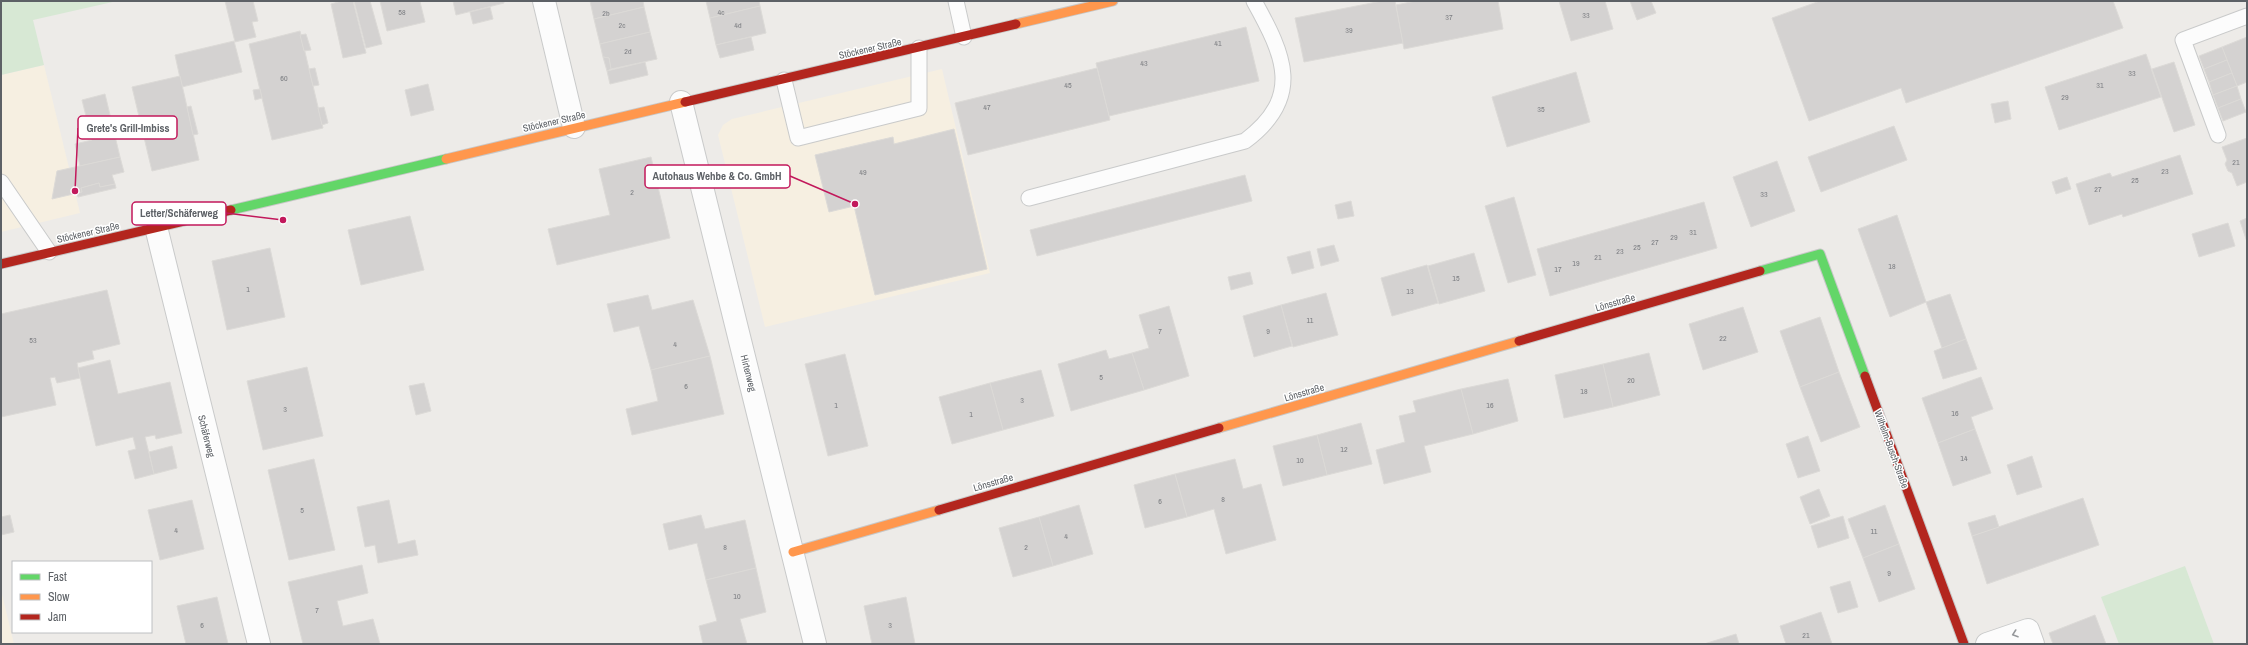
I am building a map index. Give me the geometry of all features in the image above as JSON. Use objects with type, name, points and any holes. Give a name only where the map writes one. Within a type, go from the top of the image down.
[{"type":"street","points":[[544,1],[574,127]]},
{"type":"street","name":"Stöckener Straße","points":[[1,264],[574,127],[784,80],[1113,1]]},
{"type":"street","name":"Hirtenweg","points":[[681,102],[816,644]]},
{"type":"street","name":"Schäferweg","points":[[156,227],[259,644]]},
{"type":"street","name":"Lönsstraße","points":[[793,552],[1820,254]]},
{"type":"street","name":"Wilhelm-Busch-Straße","points":[[1820,254],[1964,644]]},
{"type":"street","points":[[1987,644],[2028,630],[2034,644]]},
{"type":"lane","points":[[956,1],[964,37]]},
{"type":"lane","points":[[1029,198],[1245,141],[1257,132],[1266,122],[1278,101],[1282,90],[1284,70],[1272,33],[1254,1]]},
{"type":"lane","points":[[2218,135],[2183,40],[2247,16]]},
{"type":"lane","points":[[784,80],[798,138],[919,108],[919,48]]},
{"type":"lane","points":[[1,182],[49,252]]},
{"type":"shaded area","points":[[44,65],[80,213],[1,232],[1,75]]},
{"type":"shaded area","points":[[942,69],[990,273],[765,327],[718,135],[723,125],[732,119]]},
{"type":"shaded area","points":[[1,590],[14,644],[1,644]]},
{"type":"green space","points":[[1,1],[117,1],[33,20],[44,65],[1,75]]},
{"type":"green space","points":[[2185,566],[2214,644],[2119,644],[2101,597]]},
{"type":"building","points":[[225,1],[253,1],[258,21],[252,22],[256,37],[235,42]]},
{"type":"building","points":[[342,1],[353,1],[366,53],[343,58],[331,4]]},
{"type":"building","points":[[354,1],[370,1],[382,44],[366,48]]},
{"type":"building","points":[[380,1],[422,1],[420,2],[425,22],[387,31]]},
{"type":"building","points":[[453,1],[504,1],[504,3],[456,15]]},
{"type":"building","points":[[590,1],[643,1],[644,7],[594,19]]},
{"type":"building","points":[[706,1],[759,1],[760,6],[710,18]]},
{"type":"building","points":[[1382,1],[1395,1],[1403,43],[1304,62],[1295,18]]},
{"type":"building","points":[[1416,1],[1498,1],[1503,29],[1404,49],[1396,5]]},
{"type":"building","points":[[1559,1],[1605,1],[1613,29],[1571,41]]},
{"type":"building","points":[[1630,1],[1651,1],[1656,13],[1637,20]]},
{"type":"building","points":[[1820,1],[2113,1],[2123,28],[1906,103],[1901,88],[1809,121],[1772,18]]},
{"type":"building","points":[[760,6],[766,33],[716,45],[710,18]]},
{"type":"building","points":[[490,7],[493,19],[473,24],[470,12]]},
{"type":"building","points":[[644,7],[650,32],[600,44],[594,19]]},
{"type":"building","points":[[1246,27],[1259,81],[1109,116],[1096,63]]},
{"type":"building","points":[[300,31],[323,128],[272,140],[249,44]]},
{"type":"building","points":[[650,32],[657,59],[611,69],[609,58],[603,57],[600,44]]},
{"type":"building","points":[[306,34],[311,50],[304,51],[300,35]]},
{"type":"building","points":[[751,37],[754,50],[720,58],[716,45]]},
{"type":"building","points":[[2247,37],[2247,82],[2237,86],[2222,47]]},
{"type":"building","points":[[234,41],[242,72],[182,87],[175,55]]},
{"type":"building","points":[[2222,47],[2227,60],[2204,69],[2199,56]]},
{"type":"building","points":[[2146,54],[2161,97],[2059,130],[2045,87]]},
{"type":"building","points":[[603,57],[609,58],[611,69],[607,71]]},
{"type":"building","points":[[2227,60],[2232,73],[2209,82],[2204,69]]},
{"type":"building","points":[[645,62],[648,75],[610,84],[607,71]]},
{"type":"building","points":[[2174,62],[2195,125],[2174,132],[2152,69]]},
{"type":"building","points":[[315,68],[319,85],[313,86],[309,69]]},
{"type":"building","points":[[1097,68],[1110,120],[968,155],[955,103]]},
{"type":"building","points":[[1576,72],[1590,122],[1507,147],[1492,97]]},
{"type":"building","points":[[2232,73],[2237,86],[2213,95],[2209,82]]},
{"type":"building","points":[[180,76],[199,160],[152,171],[132,87]]},
{"type":"building","points":[[428,84],[434,110],[411,116],[405,90]]},
{"type":"building","points":[[2237,86],[2241,99],[2218,108],[2213,95]]},
{"type":"building","points":[[260,89],[262,98],[255,100],[253,90]]},
{"type":"building","points":[[105,94],[120,157],[80,166],[75,144],[92,140],[82,100]]},
{"type":"building","points":[[2241,99],[2246,112],[2223,121],[2218,108]]},
{"type":"building","points":[[2008,101],[2011,119],[1995,123],[1991,104]]},
{"type":"building","points":[[191,106],[198,134],[193,135],[187,107]]},
{"type":"building","points":[[324,107],[328,123],[322,125],[318,108]]},
{"type":"building","points":[[1894,126],[1907,160],[1821,192],[1808,157]]},
{"type":"building","points":[[954,129],[987,269],[875,295],[854,206],[829,212],[815,155],[893,137],[894,144]]},
{"type":"building","points":[[2247,138],[2247,182],[2237,186],[2232,173],[2228,171],[2225,164],[2227,160],[2222,147]]},
{"type":"building","points":[[2180,155],[2193,194],[2123,217],[2122,214],[2089,225],[2076,184],[2110,173],[2112,177]]},
{"type":"building","points":[[120,157],[124,172],[112,175],[115,184],[100,187],[99,183],[81,188],[82,192],[52,199],[57,171]]},
{"type":"building","points":[[651,157],[670,238],[557,265],[548,229],[610,215],[599,169]]},
{"type":"building","points":[[1777,161],[1795,211],[1751,227],[1733,177]]},
{"type":"building","points":[[1245,175],[1252,201],[1037,256],[1030,230]]},
{"type":"building","points":[[2067,177],[2071,189],[2056,194],[2052,182]]},
{"type":"building","points":[[99,183],[100,187],[115,184],[116,188],[78,197],[77,193],[82,192],[81,188]]},
{"type":"building","points":[[1514,197],[1536,275],[1508,283],[1485,206]]},
{"type":"building","points":[[1351,201],[1354,216],[1338,219],[1335,205]]},
{"type":"building","points":[[1704,202],[1717,248],[1550,296],[1537,249]]},
{"type":"building","points":[[1897,215],[1926,302],[1890,317],[1858,229]]},
{"type":"building","points":[[410,216],[424,270],[361,285],[348,230]]},
{"type":"building","points":[[2247,218],[2247,242],[2240,221]]},
{"type":"building","points":[[2228,223],[2235,246],[2199,257],[2192,234]]},
{"type":"building","points":[[1334,245],[1339,261],[1321,266],[1317,249]]},
{"type":"building","points":[[270,248],[285,317],[227,330],[212,261]]},
{"type":"building","points":[[1310,251],[1314,268],[1292,274],[1287,257]]},
{"type":"building","points":[[1474,253],[1485,291],[1439,304],[1428,266]]},
{"type":"building","points":[[1427,265],[1438,303],[1392,316],[1381,278]]},
{"type":"building","points":[[1250,272],[1253,284],[1231,290],[1228,277]]},
{"type":"building","points":[[107,290],[120,344],[92,351],[94,359],[77,363],[80,378],[57,383],[55,377],[50,378],[56,405],[1,417],[1,314]]},
{"type":"building","points":[[1326,293],[1338,335],[1293,347],[1281,305]]},
{"type":"building","points":[[1950,294],[1966,339],[1942,348],[1926,302]]},
{"type":"building","points":[[648,295],[652,310],[693,300],[710,356],[651,370],[639,326],[614,332],[607,304]]},
{"type":"building","points":[[1281,305],[1292,346],[1254,357],[1243,316]]},
{"type":"building","points":[[1169,306],[1189,376],[1144,390],[1132,353],[1149,348],[1139,315]]},
{"type":"building","points":[[1743,307],[1758,352],[1703,370],[1689,324]]},
{"type":"building","points":[[1820,317],[1839,372],[1800,387],[1780,331]]},
{"type":"building","points":[[1966,339],[1977,369],[1943,379],[1934,351]]},
{"type":"building","points":[[1106,350],[1109,359],[1132,353],[1144,390],[1071,411],[1058,364]]},
{"type":"building","points":[[1649,353],[1660,395],[1613,407],[1603,364]]},
{"type":"building","points":[[845,354],[868,446],[828,456],[805,364]]},
{"type":"building","points":[[710,356],[724,414],[632,435],[626,409],[658,401],[651,370]]},
{"type":"building","points":[[110,360],[118,394],[170,382],[182,433],[156,439],[155,435],[145,437],[154,474],[135,479],[128,451],[136,449],[133,437],[96,446],[78,368]]},
{"type":"building","points":[[1603,364],[1613,407],[1564,418],[1555,375]]},
{"type":"building","points":[[307,367],[323,436],[263,450],[247,381]]},
{"type":"building","points":[[1041,370],[1054,416],[1003,430],[990,383]]},
{"type":"building","points":[[1839,372],[1860,427],[1821,442],[1800,387]]},
{"type":"building","points":[[1981,377],[1993,409],[1971,417],[1975,429],[1938,443],[1922,398]]},
{"type":"building","points":[[1508,379],[1518,421],[1473,434],[1461,389]]},
{"type":"building","points":[[424,383],[431,411],[416,415],[409,386]]},
{"type":"building","points":[[990,383],[1003,430],[952,444],[939,397]]},
{"type":"building","points":[[1461,389],[1473,434],[1424,446],[1431,472],[1384,484],[1376,450],[1405,442],[1399,416],[1416,412],[1413,401]]},
{"type":"building","points":[[1361,423],[1372,464],[1327,475],[1317,435]]},
{"type":"building","points":[[1975,429],[1991,473],[1953,486],[1938,443]]},
{"type":"building","points":[[1317,435],[1327,475],[1283,486],[1273,446]]},
{"type":"building","points":[[1808,436],[1820,471],[1798,478],[1786,444]]},
{"type":"building","points":[[172,446],[177,468],[154,474],[149,452]]},
{"type":"building","points":[[2032,456],[2042,487],[2017,495],[2007,465]]},
{"type":"building","points":[[314,459],[335,550],[289,560],[268,470]]},
{"type":"building","points":[[1235,459],[1243,489],[1261,484],[1276,540],[1226,554],[1214,509],[1187,517],[1175,474]]},
{"type":"building","points":[[1175,474],[1187,517],[1145,528],[1134,485]]},
{"type":"building","points":[[1819,489],[1830,516],[1810,524],[1800,497]]},
{"type":"building","points":[[2083,498],[2099,545],[1987,584],[1972,536]]},
{"type":"building","points":[[192,500],[204,549],[160,560],[148,510]]},
{"type":"building","points":[[389,500],[398,544],[415,540],[418,555],[378,563],[375,545],[365,547],[357,507]]},
{"type":"building","points":[[1079,505],[1093,554],[1053,566],[1039,517]]},
{"type":"building","points":[[1885,505],[1899,544],[1863,558],[1848,519]]},
{"type":"building","points":[[10,515],[14,532],[1,535],[1,517]]},
{"type":"building","points":[[701,515],[705,529],[745,520],[756,568],[706,580],[697,543],[669,550],[663,524]]},
{"type":"building","points":[[1995,515],[1999,527],[1972,536],[1968,523]]},
{"type":"building","points":[[1843,516],[1849,538],[1818,548],[1811,526]]},
{"type":"building","points":[[1039,517],[1053,566],[1013,577],[999,528]]},
{"type":"building","points":[[1899,544],[1915,589],[1879,602],[1863,558]]},
{"type":"building","points":[[362,565],[368,593],[337,601],[343,626],[373,619],[380,644],[303,644],[288,582]]},
{"type":"building","points":[[756,568],[766,612],[740,619],[747,644],[703,644],[699,626],[717,621],[706,580]]},
{"type":"building","points":[[1850,581],[1858,607],[1838,613],[1830,587]]},
{"type":"building","points":[[217,597],[228,644],[186,644],[177,606]]},
{"type":"building","points":[[906,597],[915,644],[872,644],[864,606]]},
{"type":"building","points":[[1821,612],[1832,644],[1786,644],[1780,626]]},
{"type":"building","points":[[2095,615],[2106,644],[2053,644],[2049,633]]},
{"type":"building","points":[[1736,634],[1739,644],[1704,644]]},
{"type":"traffic: fast","points":[[231,210],[446,159]]},
{"type":"traffic: fast","points":[[1760,271],[1820,254],[1865,376]]},
{"type":"traffic: slow","points":[[1016,24],[1113,1]]},
{"type":"traffic: slow","points":[[446,159],[685,102]]},
{"type":"traffic: slow","points":[[1219,428],[1519,341]]},
{"type":"traffic: slow","points":[[793,552],[939,510]]},
{"type":"traffic: jam","points":[[685,102],[1016,24]]},
{"type":"traffic: jam","points":[[1,264],[231,210]]},
{"type":"traffic: jam","points":[[1519,341],[1760,271]]},
{"type":"traffic: jam","points":[[1865,376],[1964,644]]},
{"type":"traffic: jam","points":[[939,510],[1219,428]]},
{"type":"place","name":"Grete's Grill-Imbiss","points":[[75,191]]},
{"type":"place","name":"Autohaus Wehbe & Co. GmbH","points":[[855,204]]},
{"type":"place","name":"Letter/Schäferweg","points":[[283,220]]}]
